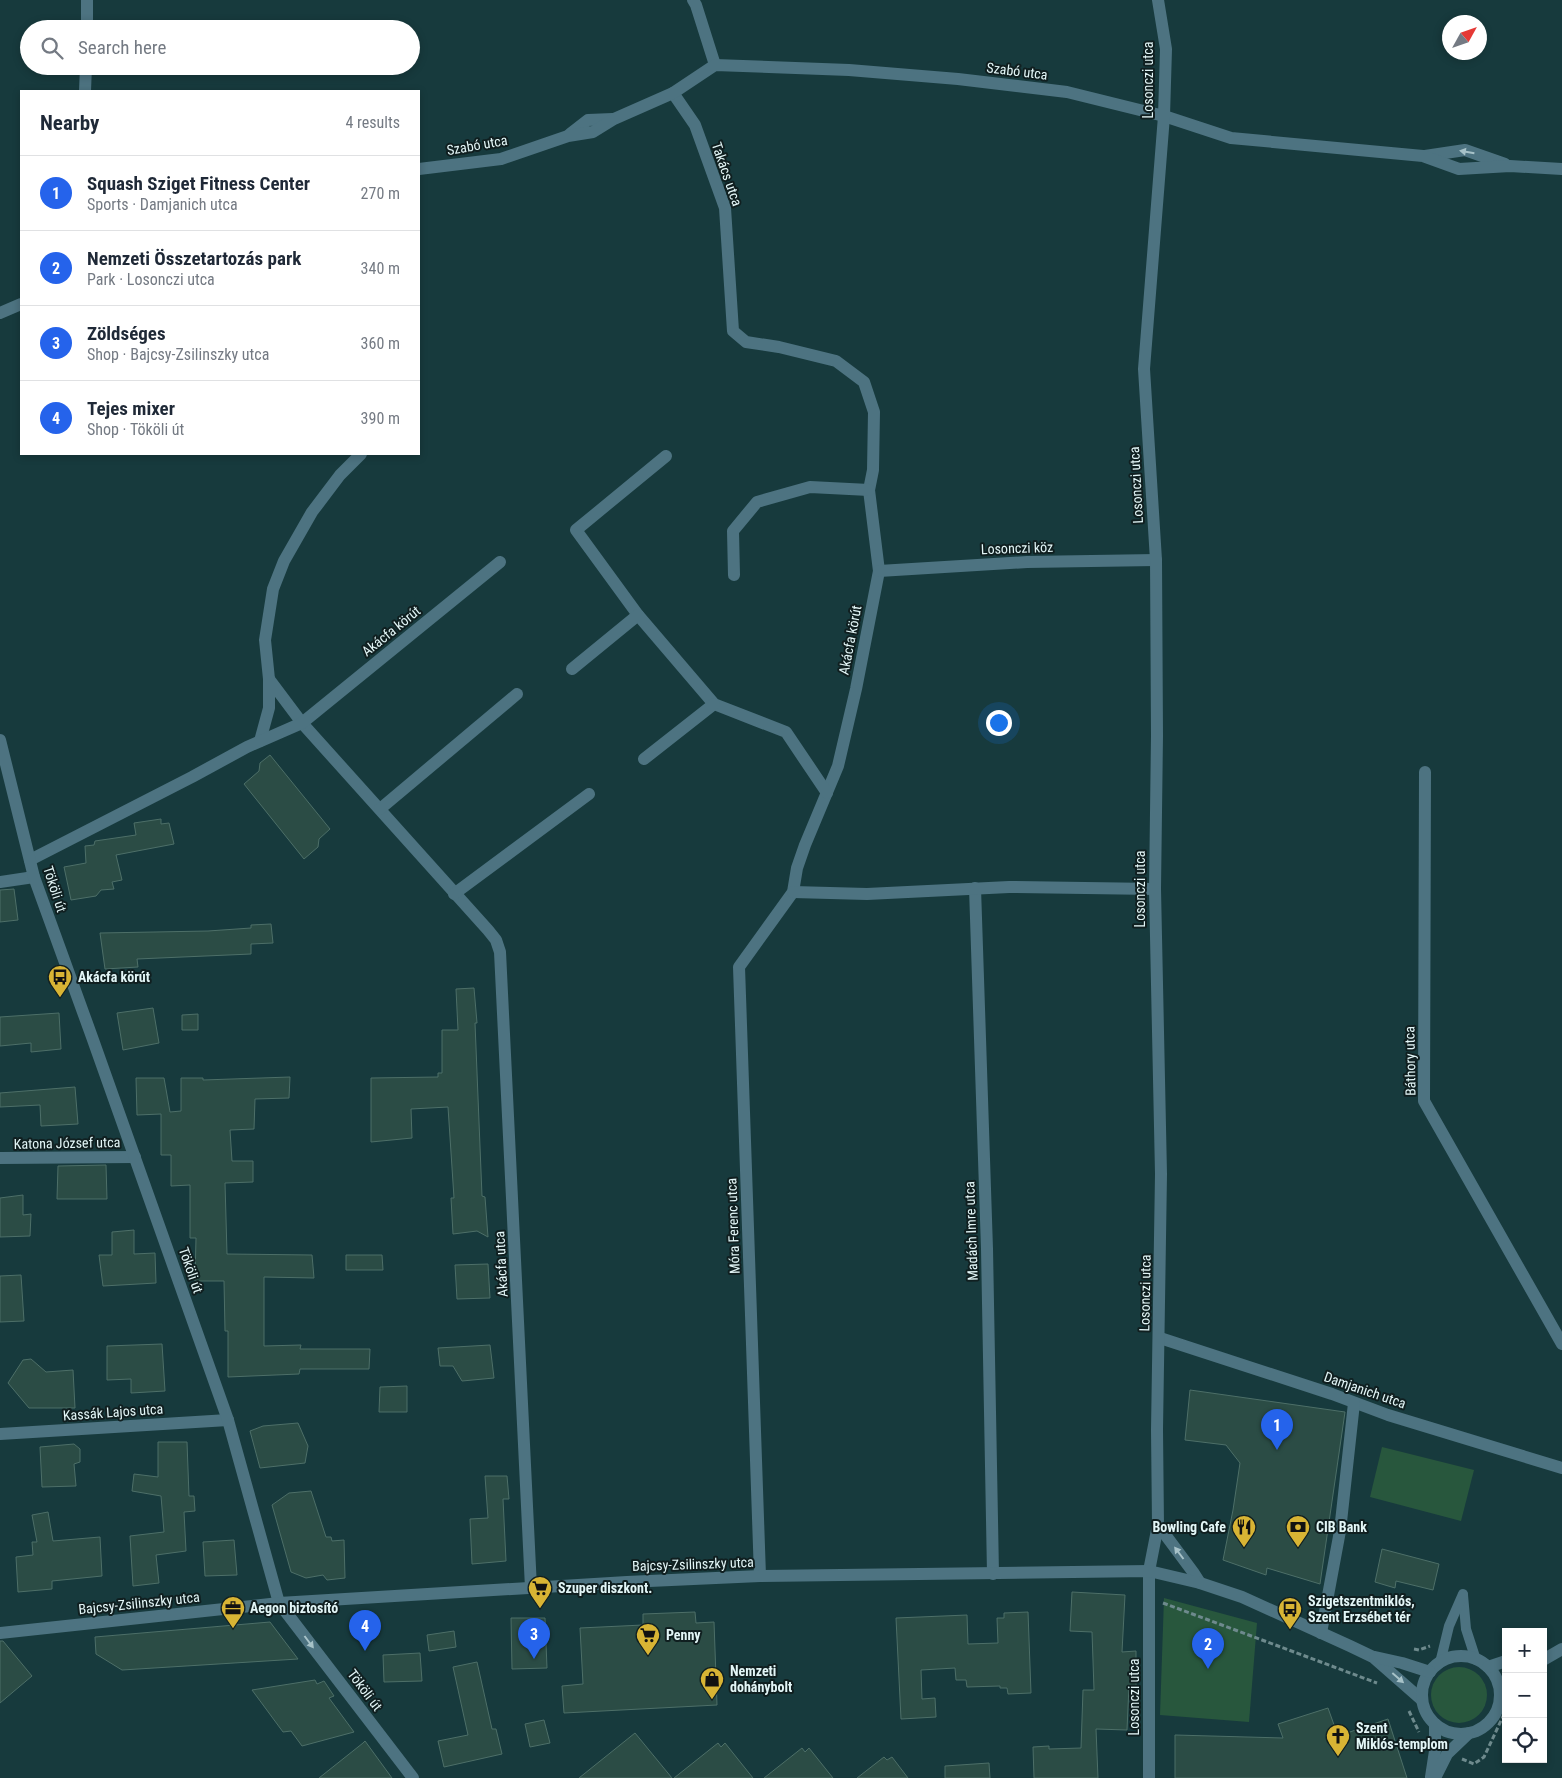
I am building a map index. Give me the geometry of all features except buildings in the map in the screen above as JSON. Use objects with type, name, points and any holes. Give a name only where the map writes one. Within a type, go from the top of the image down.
[{"type":"street","points":[[87,0],[87,20]]},
{"type":"street","points":[[693,0],[714,65]]},
{"type":"street","name":"Losonczi utca","points":[[1148,1778],[1149,1571],[1158,1525],[1157,1430],[1160,1338],[1161,1174],[1155,889],[1157,736],[1156,560],[1144,369],[1164,116],[1166,49],[1158,0]]},
{"type":"street","name":"Szabó utca","points":[[420,169],[501,159],[568,136],[593,132],[614,118],[673,93],[714,65],[849,70],[958,79],[1067,92],[1164,116],[1231,138],[1422,156],[1465,150],[1510,166]]},
{"type":"street","points":[[85,90],[86,75]]},
{"type":"street","name":"Takács utca","points":[[673,93],[695,125],[726,208],[733,331]]},
{"type":"street","name":"Szabó utca","points":[[1422,156],[1460,169],[1510,166],[1562,169]]},
{"type":"street","points":[[0,313],[20,304]]},
{"type":"street","name":"Akácfa körút","points":[[733,331],[746,342],[779,347],[836,361],[864,382],[874,412],[873,470],[869,490],[879,571],[854,698],[838,766],[805,846],[797,868],[792,892]]},
{"type":"street","points":[[260,741],[269,708],[269,679],[265,640],[273,590],[282,568],[312,512],[340,475],[360,455]]},
{"type":"street","points":[[666,456],[576,530],[638,615],[714,704],[786,732],[827,793]]},
{"type":"street","points":[[734,574],[734,531],[757,502],[810,487],[869,490]]},
{"type":"street","name":"Losonczi köz","points":[[879,571],[1027,562],[1156,560]]},
{"type":"street","name":"Akácfa körút","points":[[30,860],[260,741],[302,723],[500,562]]},
{"type":"street","points":[[572,669],[638,615]]},
{"type":"street","points":[[269,679],[302,723],[454,894],[589,794]]},
{"type":"street","points":[[380,809],[517,694]]},
{"type":"street","points":[[644,759],[714,704]]},
{"type":"street","name":"Tököli út","points":[[0,740],[34,877],[228,1420],[279,1603],[413,1778]]},
{"type":"street","name":"Báthory utca","points":[[1425,772],[1424,1101],[1562,1344]]},
{"type":"street","points":[[0,882],[34,877]]},
{"type":"street","points":[[792,892],[867,894],[1009,887],[1155,889]]},
{"type":"street","name":"Madách Imre utca","points":[[975,888],[987,1249],[992,1574]]},
{"type":"street","name":"Móra Ferenc utca","points":[[760,1576],[739,967],[792,892]]},
{"type":"street","name":"Akácfa utca","points":[[454,894],[496,940],[500,952],[508,1088],[530,1588]]},
{"type":"street","name":"Katona József utca","points":[[0,1158],[135,1157]]},
{"type":"street","name":"Damjanich utca","points":[[1160,1338],[1332,1394],[1388,1415],[1562,1468]]},
{"type":"street","points":[[1321,1633],[1340,1531],[1354,1403]]},
{"type":"street","name":"Kassák Lajos utca","points":[[0,1434],[228,1420]]},
{"type":"street","points":[[1158,1525],[1200,1583]]},
{"type":"street","name":"Bajcsy-Zsilinszky utca","points":[[0,1633],[279,1603],[627,1582],[760,1576],[1149,1571],[1200,1583],[1242,1597],[1373,1657],[1402,1663],[1430,1672]]},
{"type":"street","points":[[1547,1650],[1562,1648]]},
{"type":"street","points":[[1547,1657],[1562,1648]]},
{"type":"street","name":"Bajcsy-Zsilinszky utca","points":[[1373,1657],[1422,1700]]},
{"type":"street","points":[[1502,1693],[1495,1676],[1488,1667],[1476,1660],[1464,1657],[1451,1658],[1440,1663],[1430,1672],[1422,1690],[1422,1700],[1425,1709],[1435,1724],[1445,1731],[1457,1734],[1481,1729],[1491,1721],[1502,1698]]},
{"type":"street","points":[[1488,1667],[1502,1662]]},
{"type":"street","points":[[1430,1778],[1435,1751],[1435,1724]]},
{"type":"street","points":[[1436,1778],[1447,1754],[1469,1733]]},
{"type":"lane","points":[[1440,1663],[1449,1626],[1463,1594],[1466,1629],[1476,1660]]},
{"type":"path","points":[[1149,1598],[1384,1686]]},
{"type":"path","points":[[1406,1706],[1421,1737]]},
{"type":"path","points":[[1458,1758],[1474,1764],[1484,1757],[1502,1718]]},
{"type":"green space","points":[[1382,1447],[1474,1470],[1461,1521],[1370,1497]]},
{"type":"green space","points":[[1164,1598],[1257,1623],[1249,1722],[1160,1715]]},
{"type":"green space","points":[[1454,1667],[1464,1667],[1479,1675],[1485,1684],[1487,1695],[1485,1706],[1479,1715],[1464,1723],[1454,1723],[1443,1718],[1436,1711],[1431,1700],[1431,1690],[1436,1679],[1443,1672]]},
{"type":"place","name":"Akácfa körút","points":[[60,998]]},
{"type":"place","name":"Squash Sziget Fitness Center","points":[[1277,1450]]},
{"type":"place","name":"Bowling Cafe","points":[[1244,1548]]},
{"type":"place","name":"CIB Bank","points":[[1298,1548]]},
{"type":"place","name":"Szuper diszkont.","points":[[540,1609]]},
{"type":"place","name":"Aegon biztosító","points":[[233,1629]]},
{"type":"place","name":"Szigetszentmiklós, Szent Erzsébet tér","points":[[1290,1630]]},
{"type":"place","name":"Tejes mixer","points":[[365,1651]]},
{"type":"place","name":"Penny","points":[[648,1656]]},
{"type":"place","name":"Zöldséges","points":[[534,1659]]},
{"type":"place","name":"Nemzeti Összetartozás park","points":[[1208,1669]]},
{"type":"place","name":"Nemzeti dohánybolt","points":[[712,1700]]},
{"type":"place","name":"Szent Miklós-templom","points":[[1338,1757]]}]
